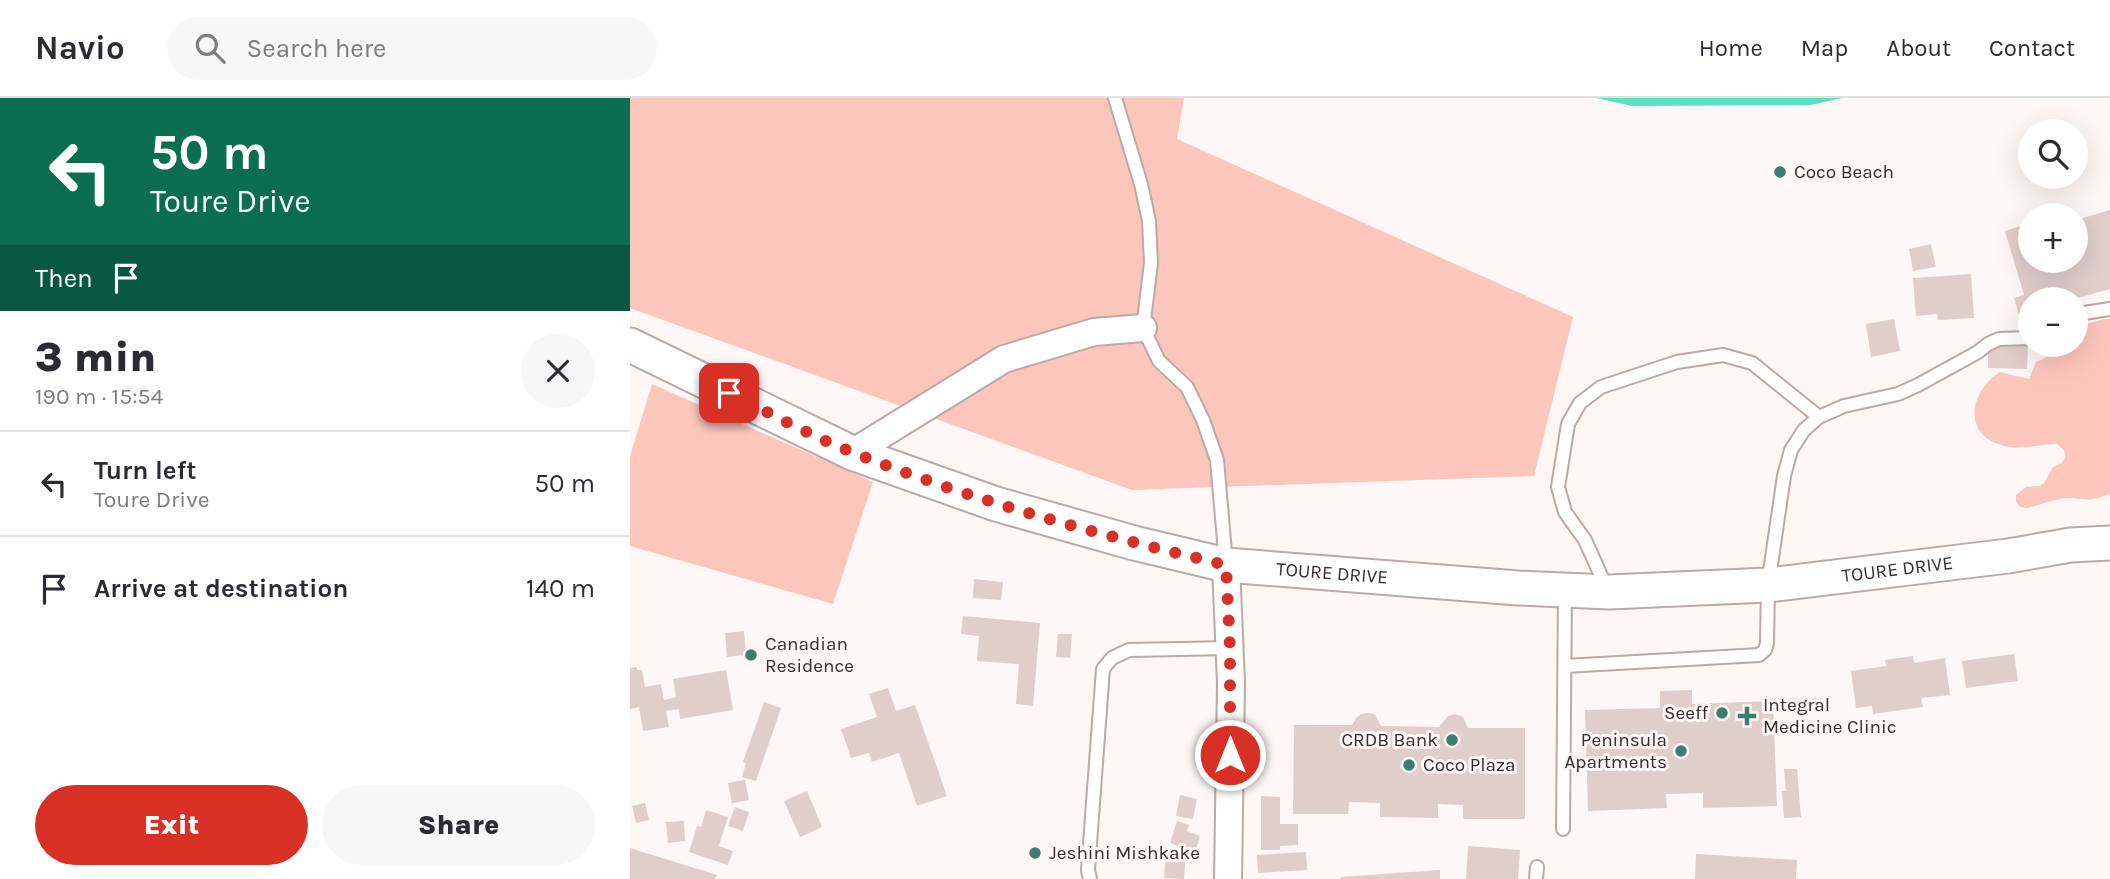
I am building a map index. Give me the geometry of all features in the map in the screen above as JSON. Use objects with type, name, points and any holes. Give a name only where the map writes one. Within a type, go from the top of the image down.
[{"type":"street","points":[[852,453],[1004,359],[1094,332],[1143,328]]},
{"type":"street","name":"TOURE DRIVE","points":[[630,345],[852,453],[996,504],[1134,543],[1226,565],[1490,586],[1609,592],[1768,585],[2008,556],[2071,545],[2110,543]]},
{"type":"street","name":"TOURE DRIVE","points":[[2071,545],[2110,530]]},
{"type":"street","points":[[1226,565],[1230,648],[1228,879]]},
{"type":"lane","points":[[1115,98],[1141,184],[1149,221],[1151,263],[1143,328],[1159,361],[1187,387],[1214,450],[1226,565]]},
{"type":"lane","points":[[2088,312],[2110,309]]},
{"type":"lane","points":[[1565,666],[1759,655],[1765,650],[1767,643],[1768,585],[1784,476],[1791,450],[1804,430],[1819,417],[1844,406],[1898,394],[1999,339],[2018,338]]},
{"type":"lane","points":[[1609,592],[1586,540],[1565,512],[1558,487],[1568,424],[1580,403],[1590,394],[1601,387],[1677,362],[1723,355],[1752,363],[1819,417]]},
{"type":"lane","points":[[1563,830],[1565,588]]},
{"type":"lane","points":[[1090,879],[1088,870],[1103,669],[1112,658],[1129,650],[1230,648]]},
{"type":"shaded area","points":[[630,98],[1184,98],[1177,139],[1573,317],[1534,476],[1132,490],[630,308]]},
{"type":"shaded area","points":[[1596,98],[1842,98],[1811,105],[1632,106]]},
{"type":"shaded area","points":[[2110,319],[2110,494],[2094,499],[2066,498],[2027,508],[2020,507],[2016,495],[2026,487],[2044,483],[2053,467],[2062,463],[2065,458],[2064,450],[2057,444],[2015,447],[1988,439],[1975,421],[1977,400],[1982,389],[2000,372],[2029,379],[2036,362],[2047,357],[2088,357],[2088,324]]},
{"type":"shaded area","points":[[652,384],[873,482],[833,604],[630,546],[630,456]]},
{"type":"building","points":[[2110,210],[2110,289],[2088,295],[2088,287],[2022,287],[2005,231],[2018,227],[2018,273],[2088,273],[2088,216]]},
{"type":"building","points":[[1931,244],[1936,267],[1913,271],[1909,249]]},
{"type":"building","points":[[1971,274],[1974,318],[1938,320],[1937,314],[1916,316],[1913,278]]},
{"type":"building","points":[[1894,319],[1900,351],[1871,357],[1866,324]]},
{"type":"building","points":[[1988,345],[2018,346],[2018,357],[2028,357],[2027,369],[1988,368]]},
{"type":"building","points":[[974,579],[1003,582],[1001,600],[973,598]]},
{"type":"building","points":[[963,616],[1040,623],[1033,706],[1016,704],[1019,664],[977,661],[979,636],[961,634]]},
{"type":"building","points":[[744,631],[746,655],[727,657],[725,633]]},
{"type":"building","points":[[1058,634],[1072,634],[1070,658],[1056,657]]},
{"type":"building","points":[[2014,654],[2018,681],[1966,688],[1962,661]]},
{"type":"building","points":[[1913,656],[1914,663],[1945,658],[1950,695],[1921,698],[1923,707],[1873,714],[1872,706],[1856,708],[1851,671],[1886,666],[1885,660]]},
{"type":"building","points":[[637,667],[637,670],[642,670],[645,687],[661,684],[664,700],[676,697],[673,679],[726,670],[733,710],[680,719],[679,709],[666,711],[669,727],[643,731],[639,707],[630,709],[630,668]]},
{"type":"building","points":[[888,688],[896,711],[915,705],[947,796],[917,806],[899,753],[872,762],[869,753],[851,758],[841,729],[877,717],[869,694]]},
{"type":"building","name":"Peninsula Apartments","points":[[1692,690],[1692,704],[1773,701],[1777,806],[1703,808],[1703,793],[1666,794],[1667,808],[1588,811],[1585,710],[1660,708],[1660,691]]},
{"type":"building","points":[[764,702],[781,708],[756,781],[742,777],[746,763],[743,762]]},
{"type":"building","name":"Coco Plaza","points":[[1361,714],[1375,714],[1381,726],[1439,727],[1448,716],[1455,714],[1463,717],[1468,728],[1525,728],[1525,819],[1463,819],[1463,805],[1438,804],[1438,818],[1380,817],[1380,803],[1349,802],[1348,814],[1293,814],[1294,725],[1352,725]]},
{"type":"building","points":[[1784,769],[1797,769],[1801,817],[1784,818]]},
{"type":"building","points":[[745,780],[749,800],[732,803],[728,783]]},
{"type":"building","points":[[807,791],[822,827],[800,837],[784,801]]},
{"type":"building","points":[[1180,795],[1197,799],[1193,819],[1176,816]]},
{"type":"building","points":[[1261,796],[1280,797],[1280,824],[1298,824],[1298,845],[1280,846],[1280,850],[1261,850]]},
{"type":"building","points":[[645,803],[649,820],[636,823],[632,806]]},
{"type":"building","points":[[735,807],[749,812],[743,831],[728,826]]},
{"type":"building","points":[[706,810],[728,817],[719,846],[733,851],[728,865],[689,852],[697,826],[701,827]]},
{"type":"building","points":[[684,821],[685,841],[668,843],[666,822]]},
{"type":"building","points":[[1177,821],[1189,825],[1187,831],[1200,836],[1195,852],[1170,843]]},
{"type":"building","points":[[1468,846],[1520,850],[1518,879],[1466,879]]},
{"type":"building","points":[[630,848],[717,875],[715,879],[630,879]]},
{"type":"building","points":[[1166,848],[1186,850],[1184,879],[1164,878]]},
{"type":"building","points":[[1306,852],[1307,870],[1258,873],[1257,855]]},
{"type":"building","points":[[1696,854],[1797,860],[1796,879],[1695,879]]},
{"type":"building","points":[[1440,870],[1440,879],[1341,879],[1341,877]]},
{"type":"place","name":"Coco Beach","points":[[1780,172]]},
{"type":"place","name":"Canadian Residence","points":[[751,655]]},
{"type":"place","name":"Seeff","points":[[1722,713]]},
{"type":"place","name":"Integral Medicine Clinic","points":[[1747,716]]},
{"type":"place","name":"CRDB Bank","points":[[1452,740]]},
{"type":"place","name":"Peninsula Apartments","points":[[1681,751]]},
{"type":"place","name":"Coco Plaza","points":[[1409,765]]},
{"type":"place","name":"Jeshini Mishkake","points":[[1035,853]]},
{"type":"route","points":[[729,393],[852,453],[996,504],[1134,543],[1226,565],[1231,683],[1230,755]]}]
